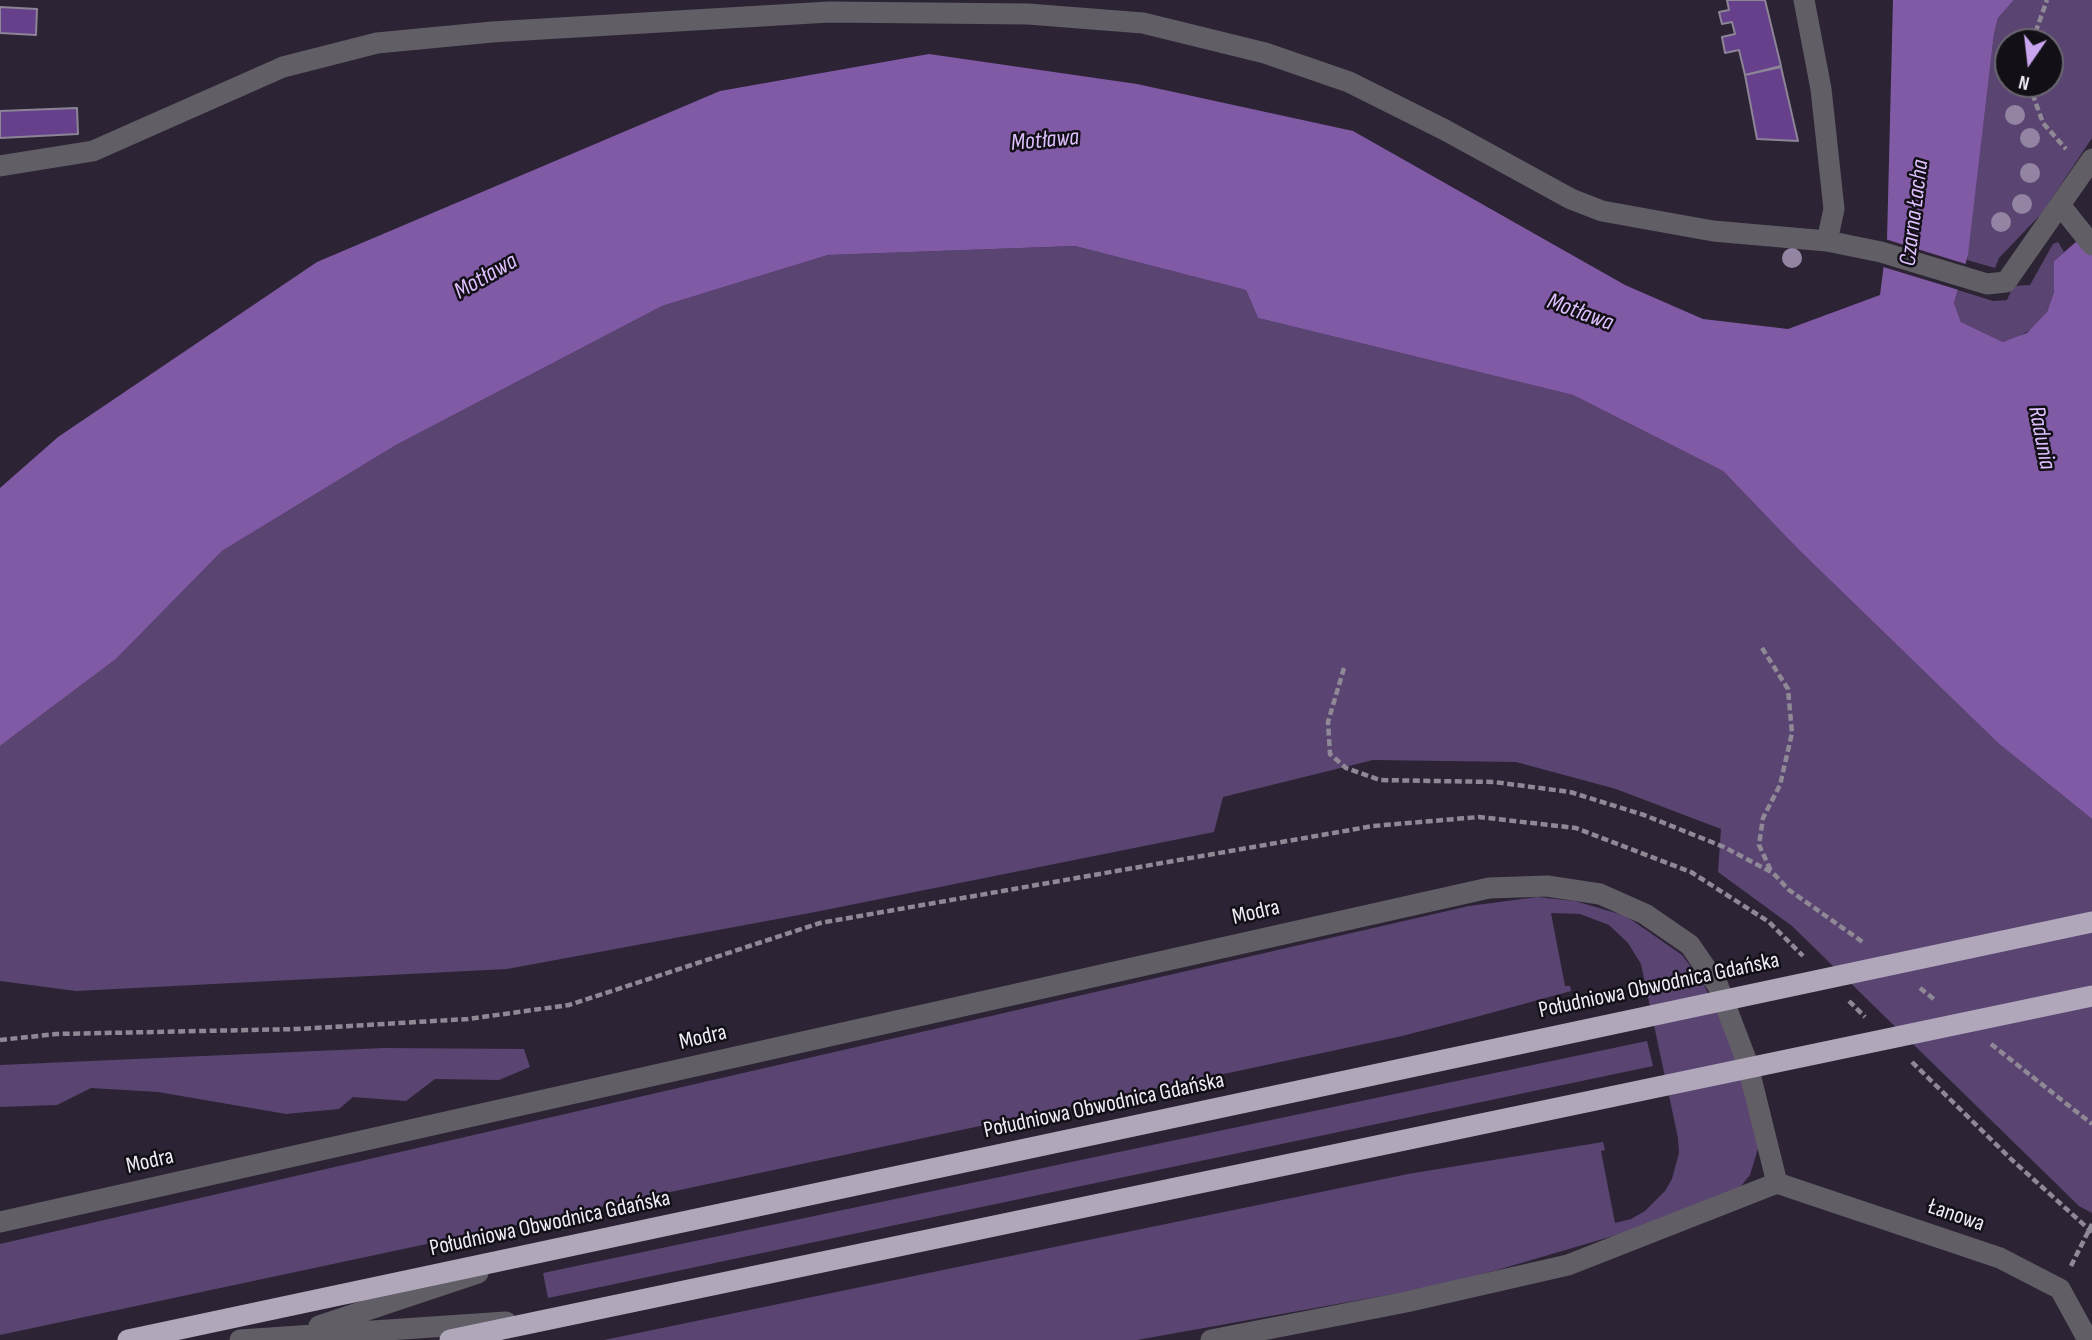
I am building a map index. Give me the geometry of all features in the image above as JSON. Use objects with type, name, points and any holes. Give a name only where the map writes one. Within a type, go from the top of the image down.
[{"type":"highway","name":"Południowa Obwodnica Gdańska","points":[[128,1340],[999,1156],[1414,1064],[2092,922]]},
{"type":"highway","points":[[450,1340],[2092,996]]},
{"type":"street","points":[[1804,0],[1821,89],[1834,209],[1827,241]]},
{"type":"street","points":[[0,166],[93,151],[283,67],[377,43],[492,32],[829,12],[1028,14],[1143,23],[1289,61],[1349,82],[1445,130],[1571,199],[1602,211],[1713,231],[1827,241],[1881,252],[1987,284],[2006,282],[2089,163]]},
{"type":"street","points":[[2060,205],[2088,240]]},
{"type":"street","name":"Modra","points":[[0,1222],[1489,888],[1547,886],[1600,894],[1645,914],[1690,945],[1718,986],[1747,1062],[1777,1183]]},
{"type":"street","points":[[1211,1340],[1406,1302],[1568,1265],[1777,1183]]},
{"type":"street","name":"Łanowa","points":[[1777,1183],[2000,1258],[2060,1289]]},
{"type":"street","points":[[286,1338],[539,1253]]},
{"type":"street","points":[[2060,1289],[2088,1340]]},
{"type":"street","points":[[240,1340],[551,1319]]},
{"type":"path","points":[[2037,28],[2047,0]]},
{"type":"path","points":[[2034,98],[2043,123],[2089,163]]},
{"type":"path","points":[[1344,668],[1328,722],[1330,754],[1346,768],[1380,780],[1494,782],[1570,792],[1644,814],[1724,847],[1773,873],[1759,845],[1763,818],[1780,785],[1792,733],[1788,689],[1762,648]]},
{"type":"path","points":[[0,1040],[56,1034],[298,1029],[468,1019],[569,1005],[820,923],[1373,826],[1479,817],[1576,828],[1691,872],[1769,922],[1808,961]]},
{"type":"path","points":[[1847,999],[1867,1018]]},
{"type":"path","points":[[1906,1057],[2091,1228],[2060,1289]]},
{"type":"shaded area","points":[[2014,0],[2092,0],[2092,138],[2042,213],[1999,258],[1995,268],[1967,260],[1994,34],[1994,98],[2064,98],[2064,28],[1996,28],[1998,18]]},
{"type":"shaded area","points":[[2058,242],[2064,252],[2054,261],[2054,292],[2047,312],[2036,326],[2016,339],[2003,342],[1961,322],[1954,303],[1958,290],[1993,301],[2007,300],[2013,286],[2030,285],[2053,244]]},
{"type":"shaded area","points":[[1075,246],[1246,290],[1258,318],[1573,395],[1723,471],[1798,549],[1998,743],[2092,819],[2092,1213],[2079,1206],[1792,926],[1718,872],[1721,829],[1616,789],[1516,762],[1373,760],[1223,797],[1214,832],[810,913],[507,969],[76,991],[0,981],[0,746],[116,659],[222,551],[396,445],[662,306],[828,255]]},
{"type":"shaded area","points":[[1537,897],[1575,901],[1626,916],[1682,955],[1702,981],[1736,1050],[1760,1142],[1750,1175],[1741,1186],[1647,1226],[1432,1287],[1137,1340],[604,1340],[1408,1174],[1603,1142],[1605,1150],[1601,1151],[1615,1223],[1631,1219],[1645,1211],[1665,1191],[1672,1179],[1679,1153],[1641,964],[1628,943],[1609,925],[1580,914],[1551,913],[1565,986],[1570,986],[1571,991],[1476,1017],[1402,1036],[0,1335],[0,1244],[1469,906]]},
{"type":"shaded area","points":[[1647,1041],[1653,1066],[548,1298],[543,1273]]},
{"type":"shaded area","points":[[384,1048],[524,1049],[530,1067],[499,1080],[435,1079],[406,1101],[353,1097],[339,1109],[286,1114],[158,1092],[91,1088],[57,1105],[0,1107],[0,1065]]},
{"type":"water","points":[[1893,0],[2014,0],[1998,18],[1994,28],[1968,255],[1954,303],[1961,322],[2003,342],[2027,333],[2047,312],[2054,292],[2054,261],[2092,228],[2092,819],[1998,743],[1798,549],[1723,471],[1573,395],[1258,318],[1246,290],[1075,246],[828,255],[662,306],[396,445],[222,551],[116,659],[0,746],[0,488],[58,437],[317,262],[720,91],[929,54],[1137,84],[1353,131],[1625,285],[1703,319],[1788,329],[1880,295],[1887,240]]},
{"type":"pier","points":[[1885,239],[1969,265],[1962,291],[1880,266]]},
{"type":"building","points":[[1727,0],[1765,0],[1781,66],[1745,75],[1739,50],[1725,53],[1722,37],[1735,34],[1732,22],[1722,24],[1719,12],[1729,10]]},
{"type":"building","points":[[0,7],[37,9],[36,35],[0,33]]},
{"type":"building","points":[[1781,67],[1798,141],[1757,139],[1745,75]]},
{"type":"building","points":[[77,108],[78,134],[0,138],[0,111]]},
{"type":"water label","name":"Motława","points":[[1045,141]]},
{"type":"water label","name":"Czarna Łacha","points":[[1915,213]]},
{"type":"water label","name":"Motława","points":[[486,277]]},
{"type":"water label","name":"Motława","points":[[1580,313]]},
{"type":"water label","name":"Radunia","points":[[2041,438]]}]
